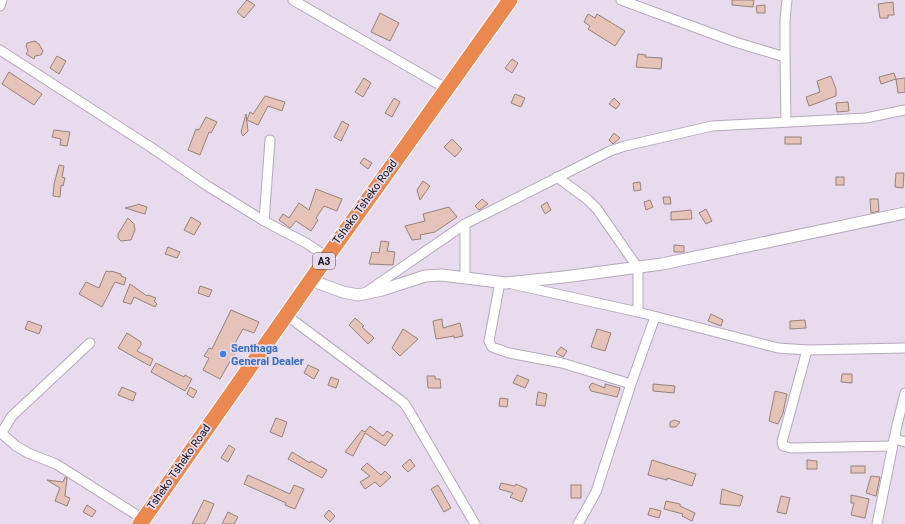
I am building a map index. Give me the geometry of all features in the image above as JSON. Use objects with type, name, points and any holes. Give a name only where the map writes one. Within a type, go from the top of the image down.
[{"type":"highway","name":"Tsheko Tsheko Road","points":[[142,522],[310,280],[510,0]]},
{"type":"street","points":[[0,6],[2,0]]},
{"type":"street","points":[[293,0],[447,89]]},
{"type":"street","points":[[621,0],[735,42],[785,57]]},
{"type":"street","points":[[786,0],[786,121]]},
{"type":"street","points":[[0,50],[152,148],[206,185],[264,221],[327,256]]},
{"type":"street","points":[[364,294],[465,224],[610,151],[625,146],[712,126],[866,118],[905,110]]},
{"type":"street","points":[[264,221],[270,140]]},
{"type":"street","points":[[557,178],[597,208],[638,268],[638,312]]},
{"type":"street","points":[[503,282],[638,268],[771,242],[905,213]]},
{"type":"street","points":[[465,224],[465,278]]},
{"type":"street","points":[[310,280],[352,295],[382,290],[426,276],[442,275],[503,282],[638,312],[778,348],[806,350],[905,348]]},
{"type":"street","points":[[503,282],[489,341],[492,347],[509,353],[562,363],[631,384]]},
{"type":"street","points":[[286,315],[404,403],[475,524]]},
{"type":"street","points":[[578,524],[596,492],[631,384],[655,317]]},
{"type":"street","points":[[90,343],[12,416],[1,432],[16,446],[28,453],[56,464],[142,522]]},
{"type":"street","points":[[806,350],[782,442],[783,446],[791,448],[905,442]]},
{"type":"street","points":[[877,524],[893,442],[905,393]]},
{"type":"building","points":[[247,0],[255,5],[244,18],[237,12]]},
{"type":"building","points":[[732,0],[754,0],[753,7],[732,5]]},
{"type":"building","points":[[893,2],[894,15],[888,15],[888,18],[880,18],[878,4]]},
{"type":"building","points":[[765,5],[765,13],[757,13],[756,6]]},
{"type":"building","points":[[380,13],[399,23],[390,41],[371,32]]},
{"type":"building","points":[[588,14],[595,18],[597,14],[625,31],[615,46],[588,29],[590,26],[584,22]]},
{"type":"building","points":[[35,41],[39,44],[43,51],[41,55],[35,56],[34,59],[26,54],[28,51],[26,46],[27,43]]},
{"type":"building","points":[[638,54],[646,55],[645,57],[662,58],[661,69],[636,67]]},
{"type":"building","points":[[57,56],[66,61],[59,74],[50,68]]},
{"type":"building","points":[[512,59],[518,63],[512,73],[505,68]]},
{"type":"building","points":[[9,72],[42,94],[34,105],[2,84]]},
{"type":"building","points":[[894,73],[896,79],[881,84],[879,77]]},
{"type":"building","points":[[831,76],[836,89],[836,96],[809,106],[806,97],[820,92],[817,81]]},
{"type":"building","points":[[364,78],[371,83],[363,97],[355,92]]},
{"type":"building","points":[[905,78],[905,92],[898,93],[896,79]]},
{"type":"building","points":[[515,94],[525,98],[521,107],[511,103]]},
{"type":"building","points":[[265,96],[285,102],[282,111],[268,106],[258,125],[247,120],[250,112],[253,114]]},
{"type":"building","points":[[394,98],[400,102],[392,117],[385,113]]},
{"type":"building","points":[[614,98],[620,104],[616,109],[609,104]]},
{"type":"building","points":[[848,102],[849,111],[837,112],[836,103]]},
{"type":"building","points":[[246,114],[248,131],[243,136],[241,132]]},
{"type":"building","points":[[206,117],[217,122],[211,133],[209,132],[200,155],[188,150],[196,129],[199,130]]},
{"type":"building","points":[[342,121],[349,125],[341,141],[334,137]]},
{"type":"building","points":[[54,130],[70,132],[67,146],[60,145],[61,139],[52,137]]},
{"type":"building","points":[[614,133],[620,138],[613,144],[609,140]]},
{"type":"building","points":[[785,137],[801,137],[801,144],[785,144]]},
{"type":"building","points":[[452,139],[462,149],[455,157],[444,147]]},
{"type":"building","points":[[364,158],[372,163],[368,169],[360,163]]},
{"type":"building","points":[[59,165],[64,166],[62,177],[65,178],[63,186],[61,185],[60,197],[53,196],[54,184]]},
{"type":"building","points":[[896,173],[904,173],[903,188],[895,187]]},
{"type":"building","points":[[836,177],[844,177],[844,185],[836,185]]},
{"type":"building","points":[[423,181],[430,186],[420,200],[417,190]]},
{"type":"building","points":[[640,182],[641,190],[634,191],[633,183]]},
{"type":"building","points":[[316,189],[342,199],[337,211],[324,206],[316,218],[318,220],[311,231],[296,221],[290,228],[279,220],[283,214],[289,218],[299,203],[309,210]]},
{"type":"building","points":[[663,197],[670,197],[671,204],[664,204]]},
{"type":"building","points":[[482,199],[488,204],[479,210],[475,206]]},
{"type":"building","points":[[870,199],[878,199],[879,211],[871,213]]},
{"type":"building","points":[[650,200],[653,207],[646,210],[644,202]]},
{"type":"building","points":[[547,202],[551,210],[545,214],[541,206]]},
{"type":"building","points":[[137,205],[147,207],[145,214],[125,208]]},
{"type":"building","points":[[449,207],[457,217],[435,232],[420,235],[421,239],[412,240],[405,226],[425,221],[423,214]]},
{"type":"building","points":[[706,209],[712,221],[706,224],[699,213]]},
{"type":"building","points":[[691,210],[692,219],[671,220],[671,212]]},
{"type":"building","points":[[191,217],[201,223],[194,235],[184,230]]},
{"type":"building","points":[[128,218],[134,224],[135,230],[131,240],[121,241],[118,238],[118,234]]},
{"type":"building","points":[[381,241],[389,242],[387,251],[395,252],[393,265],[369,264],[372,252],[379,253]]},
{"type":"building","points":[[674,245],[684,246],[684,252],[674,252]]},
{"type":"building","points":[[168,247],[180,252],[177,258],[165,254]]},
{"type":"building","points":[[106,271],[121,274],[121,276],[126,278],[124,285],[115,282],[102,307],[79,294],[86,282],[99,288]]},
{"type":"building","points":[[130,284],[147,296],[156,298],[154,301],[157,304],[155,307],[134,297],[131,304],[123,302]]},
{"type":"building","points":[[200,286],[212,290],[209,297],[198,293]]},
{"type":"building","points":[[231,310],[259,322],[254,333],[243,329],[231,350],[235,353],[220,379],[203,370],[209,358],[204,356],[209,348],[212,349]]},
{"type":"building","points":[[711,314],[723,320],[721,326],[708,321]]},
{"type":"building","points":[[355,318],[374,338],[368,344],[349,325]]},
{"type":"building","points":[[442,319],[443,328],[460,323],[463,336],[436,339],[433,321]]},
{"type":"building","points":[[805,320],[806,328],[790,329],[790,321]]},
{"type":"building","points":[[28,321],[42,326],[39,334],[25,329]]},
{"type":"building","points":[[403,329],[418,339],[400,356],[392,348]]},
{"type":"building","points":[[597,329],[611,333],[605,351],[591,347]]},
{"type":"building","points":[[127,333],[141,342],[141,345],[137,351],[153,359],[150,366],[118,348]]},
{"type":"building","points":[[561,347],[567,351],[563,357],[556,353]]},
{"type":"building","points":[[156,363],[184,377],[185,375],[192,379],[185,391],[151,372]]},
{"type":"building","points":[[308,365],[319,370],[314,379],[304,373]]},
{"type":"building","points":[[842,374],[852,374],[852,383],[841,382]]},
{"type":"building","points":[[517,375],[529,380],[525,388],[513,383]]},
{"type":"building","points":[[427,376],[435,376],[435,379],[440,379],[441,388],[428,388]]},
{"type":"building","points":[[331,377],[339,380],[336,388],[328,385]]},
{"type":"building","points":[[592,383],[605,388],[605,384],[620,388],[617,397],[591,391],[589,387]]},
{"type":"building","points":[[653,384],[675,386],[674,393],[653,391]]},
{"type":"building","points":[[122,387],[136,393],[133,401],[118,395]]},
{"type":"building","points":[[190,387],[197,391],[193,398],[187,394]]},
{"type":"building","points":[[775,391],[787,394],[783,413],[778,424],[769,421]]},
{"type":"building","points":[[538,392],[547,394],[545,406],[536,405]]},
{"type":"building","points":[[500,398],[508,399],[507,407],[499,406]]},
{"type":"building","points":[[276,418],[287,422],[282,437],[270,432]]},
{"type":"building","points":[[674,420],[680,422],[676,427],[670,427],[670,422]]},
{"type":"building","points":[[370,426],[383,436],[387,431],[393,435],[385,446],[365,433],[353,456],[345,452],[362,430],[365,432]]},
{"type":"building","points":[[229,445],[235,449],[228,462],[221,458]]},
{"type":"building","points":[[292,452],[310,463],[311,461],[327,470],[322,478],[288,459]]},
{"type":"building","points":[[410,459],[415,466],[408,472],[402,466]]},
{"type":"building","points":[[652,460],[696,474],[692,486],[667,478],[667,480],[648,475]]},
{"type":"building","points":[[807,460],[817,461],[817,469],[807,469]]},
{"type":"building","points":[[367,463],[381,475],[385,471],[391,477],[380,487],[375,482],[365,489],[360,482],[370,476],[361,469]]},
{"type":"building","points":[[851,466],[865,466],[865,473],[851,473]]},
{"type":"building","points":[[248,475],[290,494],[294,485],[304,489],[295,509],[285,505],[286,503],[244,484]]},
{"type":"building","points":[[871,476],[880,477],[876,496],[866,493]]},
{"type":"building","points":[[65,477],[67,478],[65,496],[70,498],[67,506],[55,501],[60,488],[47,480],[63,482]]},
{"type":"building","points":[[501,483],[515,486],[516,484],[527,489],[522,502],[510,497],[513,493],[499,489]]},
{"type":"building","points":[[438,485],[451,508],[444,512],[431,489]]},
{"type":"building","points":[[571,485],[581,485],[581,498],[571,498]]},
{"type":"building","points":[[722,489],[743,496],[740,506],[720,504]]},
{"type":"building","points":[[851,495],[869,499],[865,518],[851,515],[854,503],[851,503]]},
{"type":"building","points":[[781,496],[790,498],[786,514],[777,512]]},
{"type":"building","points":[[204,500],[214,504],[207,520],[204,524],[192,524]]},
{"type":"building","points":[[666,501],[680,504],[680,506],[695,513],[692,521],[682,516],[683,514],[664,509]]},
{"type":"building","points":[[87,505],[96,511],[92,517],[83,512]]},
{"type":"building","points":[[650,508],[661,511],[659,518],[648,515]]},
{"type":"building","points":[[329,510],[335,516],[330,522],[324,516]]},
{"type":"building","points":[[228,512],[238,517],[234,524],[222,524]]},
{"type":"place","name":"Senthaga General Dealer","points":[[223,354]]}]
